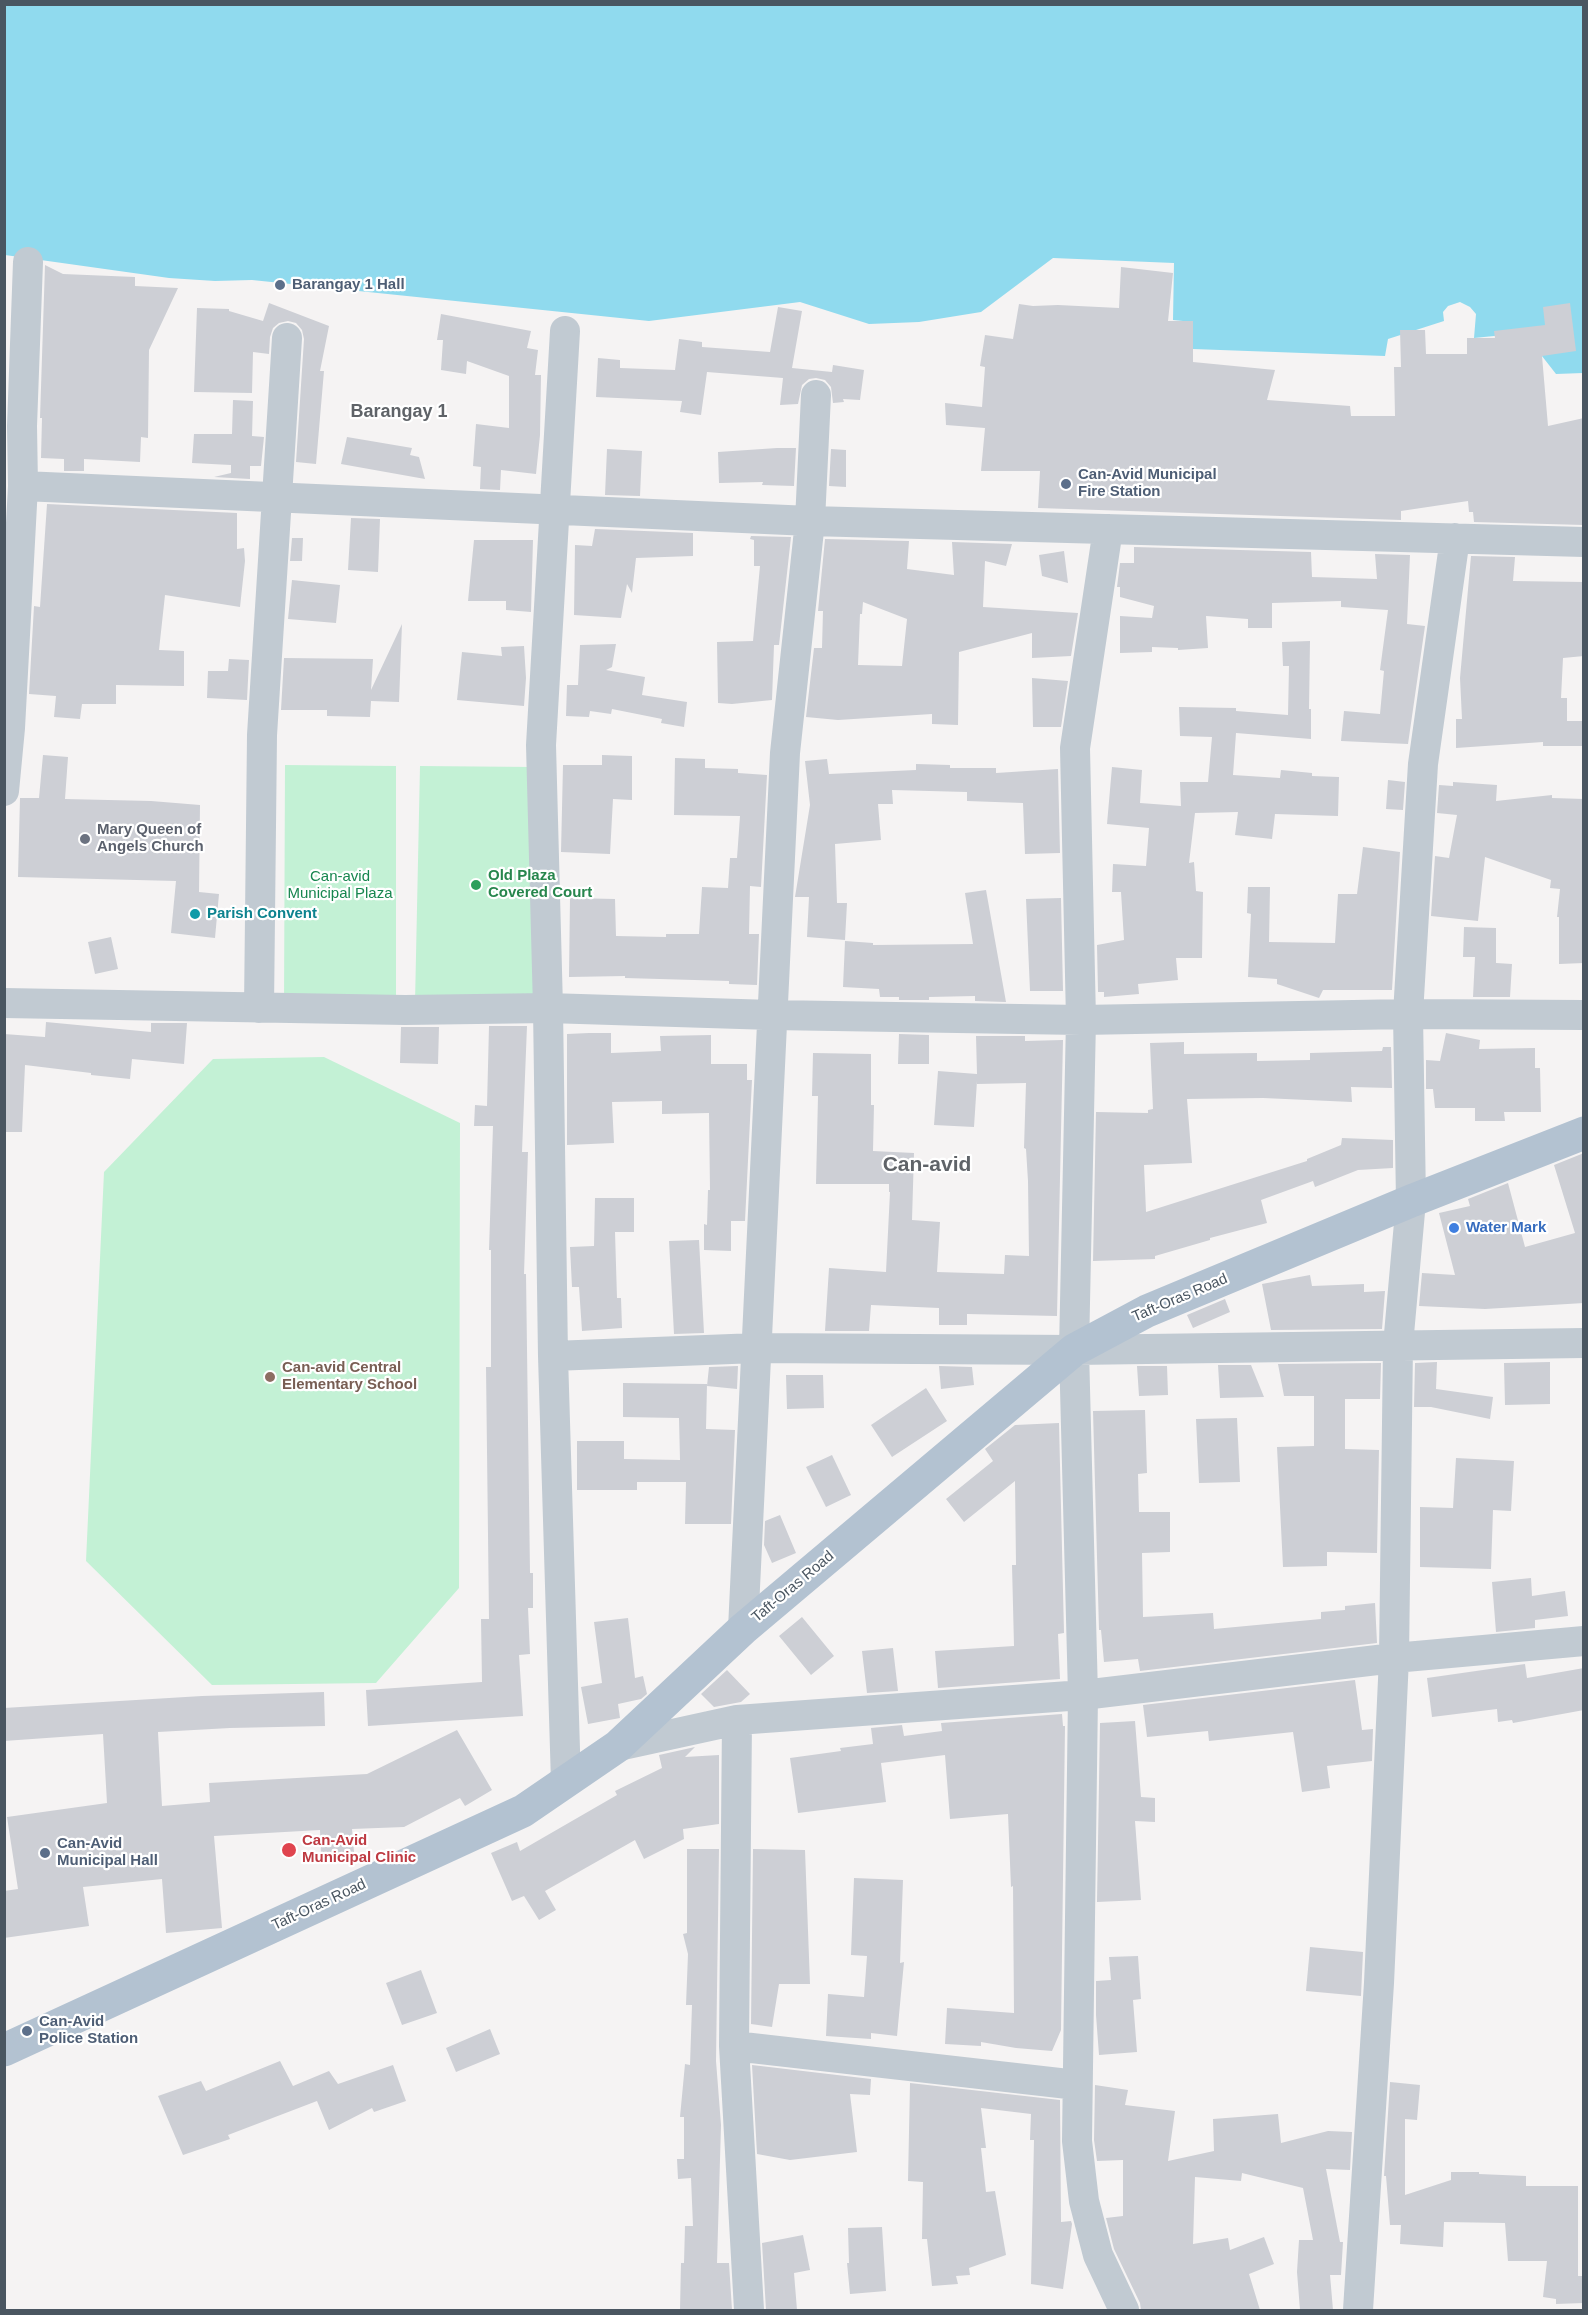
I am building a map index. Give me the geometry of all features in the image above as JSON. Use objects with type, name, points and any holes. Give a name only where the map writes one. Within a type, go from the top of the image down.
[{"type":"main road","name":"Taft-Oras Road","points":[[4,2050],[523,1811],[618,1746],[743,1629],[1074,1350],[1147,1311],[1411,1201],[1584,1133]]},
{"type":"street","points":[[4,791],[10,728],[23,486],[22,426],[28,262]]},
{"type":"street","points":[[565,331],[541,745],[566,1782]]},
{"type":"street","points":[[259,1008],[262,735],[287,338]]},
{"type":"street","points":[[743,1629],[785,753],[810,521],[816,395]]},
{"type":"street","points":[[23,486],[810,521],[1584,542]]},
{"type":"street","points":[[1108,529],[1075,748],[1081,1020],[1074,1350],[1083,1695],[1077,2141],[1084,2201],[1098,2254],[1124,2310]]},
{"type":"street","points":[[1358,2310],[1379,1983],[1394,1658],[1398,1345],[1411,1201],[1408,1014],[1423,764],[1455,538]]},
{"type":"street","points":[[4,1003],[405,1010],[548,1008],[772,1015],[1081,1020],[1408,1014],[1584,1016]]},
{"type":"street","points":[[554,1356],[757,1348],[1074,1350],[1584,1343]]},
{"type":"street","points":[[618,1746],[737,1720],[1083,1695],[1394,1658],[1584,1641]]},
{"type":"street","points":[[737,1720],[734,2046],[750,2310]]},
{"type":"street","points":[[734,2046],[1077,2085]]},
{"type":"green space","name":"Can-avid Municipal Plaza","points":[[285,765],[396,766],[396,1006],[284,1005]]},
{"type":"green space","name":"Old Plaza Covered Court","points":[[420,766],[535,767],[534,1008],[415,1003]]},
{"type":"green space","points":[[324,1057],[460,1123],[459,1588],[376,1683],[212,1685],[86,1561],[104,1172],[213,1059]]},
{"type":"water","points":[[5,5],[1583,5],[1583,373],[1556,374],[1524,333],[1474,338],[1476,314],[1470,307],[1460,302],[1448,306],[1443,312],[1444,321],[1388,339],[1385,356],[1193,349],[1193,322],[1173,320],[1174,263],[1053,258],[981,312],[919,322],[869,324],[800,302],[649,321],[252,280],[215,281],[169,278],[5,255]]},
{"type":"building","points":[[45,265],[63,274],[135,277],[135,286],[178,288],[149,350],[148,438],[141,437],[140,462],[84,459],[84,471],[64,471],[64,459],[41,458],[42,418],[40,418]]},
{"type":"building","points":[[1121,267],[1173,273],[1168,321],[1193,321],[1193,362],[1275,370],[1267,400],[1350,406],[1351,416],[1395,416],[1394,367],[1401,367],[1400,330],[1425,330],[1426,354],[1467,354],[1467,338],[1495,338],[1494,331],[1545,325],[1543,307],[1570,303],[1576,351],[1542,356],[1548,426],[1584,418],[1584,525],[1474,522],[1473,512],[1469,512],[1468,501],[1401,511],[1401,520],[1038,508],[1040,471],[981,471],[985,428],[946,425],[945,403],[982,407],[985,367],[980,366],[985,335],[1013,339],[1019,304],[1119,308]]},
{"type":"building","points":[[269,303],[329,326],[320,371],[324,371],[316,464],[296,462],[304,339],[302,330],[296,323],[288,321],[279,323],[273,328],[269,354],[253,352],[252,393],[194,392],[197,308],[229,309],[229,311],[263,321]]},
{"type":"building","points":[[778,307],[802,311],[792,368],[832,372],[833,365],[864,370],[860,400],[843,399],[844,402],[833,403],[831,387],[825,380],[816,378],[809,379],[802,385],[798,404],[780,405],[783,378],[707,372],[701,415],[680,412],[682,401],[596,397],[598,358],[620,360],[620,368],[675,370],[679,339],[702,342],[702,347],[770,352]]},
{"type":"building","points":[[441,314],[531,331],[527,348],[538,350],[535,375],[541,375],[540,435],[536,474],[501,470],[500,490],[480,489],[481,467],[473,466],[476,424],[509,428],[509,376],[467,361],[466,374],[441,370],[443,340],[437,340]]},
{"type":"building","points":[[233,400],[253,401],[252,436],[264,437],[261,466],[250,466],[250,479],[214,477],[231,473],[231,465],[192,463],[194,434],[232,434]]},
{"type":"building","points":[[347,437],[412,448],[410,455],[419,457],[425,479],[341,464]]},
{"type":"building","points":[[796,448],[794,486],[762,485],[763,482],[719,483],[718,452]]},
{"type":"building","points":[[607,449],[642,451],[640,496],[605,495]]},
{"type":"building","points":[[831,449],[846,450],[846,487],[829,486]]},
{"type":"building","points":[[47,504],[237,513],[237,549],[244,548],[245,561],[240,607],[165,595],[159,650],[184,651],[184,686],[116,685],[116,704],[82,704],[80,719],[54,717],[56,696],[29,694],[34,606],[40,607]]},
{"type":"building","points":[[351,518],[380,519],[378,572],[348,570]]},
{"type":"building","points":[[595,529],[693,533],[693,556],[636,558],[632,593],[627,584],[621,618],[574,615],[575,545],[592,546]]},
{"type":"building","points":[[751,536],[791,537],[779,645],[774,645],[772,700],[718,703],[717,642],[753,641],[760,566],[754,566],[754,540],[750,539]]},
{"type":"building","points":[[292,538],[303,538],[302,561],[290,561]]},
{"type":"building","points":[[825,539],[909,541],[907,569],[954,575],[952,542],[1012,544],[1006,566],[985,561],[983,607],[1078,613],[1071,656],[1032,658],[1032,633],[959,652],[958,725],[932,724],[932,714],[838,720],[806,717],[814,648],[822,648],[823,611],[818,611]],"holes":[[[863,602],[907,619],[902,666],[858,665],[860,614],[862,614]]]},
{"type":"building","points":[[474,540],[533,540],[531,612],[506,610],[506,601],[468,601]]},
{"type":"building","points":[[1134,547],[1311,552],[1312,577],[1377,579],[1375,554],[1410,555],[1407,624],[1425,626],[1408,744],[1341,741],[1344,711],[1380,714],[1384,671],[1380,670],[1388,610],[1341,607],[1341,601],[1272,603],[1272,628],[1248,628],[1248,619],[1206,616],[1208,648],[1178,650],[1178,648],[1152,647],[1152,652],[1120,653],[1120,616],[1152,618],[1154,606],[1120,597],[1120,587],[1117,587],[1120,563],[1134,563]]},
{"type":"building","points":[[1064,551],[1068,583],[1042,576],[1039,555]]},
{"type":"building","points":[[1471,556],[1515,557],[1513,581],[1584,582],[1584,656],[1563,658],[1561,698],[1567,698],[1567,721],[1584,721],[1584,746],[1543,746],[1543,742],[1456,748],[1456,719],[1462,719],[1460,678]]},
{"type":"building","points":[[292,580],[340,585],[336,623],[288,619]]},
{"type":"building","points":[[402,624],[399,702],[371,701],[370,717],[327,716],[327,710],[281,710],[284,658],[373,659],[371,690]]},
{"type":"building","points":[[1310,641],[1311,739],[1236,733],[1233,775],[1280,778],[1281,770],[1312,773],[1312,776],[1339,777],[1338,816],[1275,814],[1272,839],[1235,835],[1238,812],[1195,813],[1189,863],[1194,862],[1196,891],[1203,892],[1202,958],[1176,958],[1178,980],[1138,984],[1139,994],[1104,997],[1104,992],[1098,992],[1097,945],[1124,940],[1121,892],[1112,892],[1113,864],[1146,866],[1149,828],[1107,824],[1112,767],[1142,770],[1140,803],[1181,806],[1180,782],[1208,782],[1212,737],[1180,736],[1179,707],[1236,708],[1236,711],[1288,715],[1289,666],[1283,666],[1282,642]]},
{"type":"building","points":[[616,644],[612,667],[606,670],[645,677],[642,695],[687,702],[684,727],[661,723],[662,719],[612,709],[611,714],[590,711],[589,717],[566,716],[567,685],[578,685],[580,645]]},
{"type":"building","points":[[524,646],[526,678],[524,706],[457,700],[462,652],[502,656],[501,647]]},
{"type":"building","points":[[229,659],[249,660],[247,700],[207,698],[208,671],[228,671]]},
{"type":"building","points":[[1032,678],[1068,681],[1061,727],[1033,727]]},
{"type":"building","points":[[43,755],[68,757],[65,799],[151,801],[200,805],[199,892],[219,894],[215,938],[171,933],[176,881],[18,877],[20,798],[39,798]]},
{"type":"building","points":[[602,755],[632,756],[632,800],[613,799],[610,854],[561,852],[563,765],[602,765]]},
{"type":"building","points":[[675,758],[705,759],[705,768],[738,769],[738,773],[767,775],[761,887],[750,886],[749,934],[759,934],[757,985],[729,984],[729,981],[625,978],[625,976],[569,977],[570,898],[615,899],[616,936],[666,937],[666,934],[699,934],[702,887],[728,888],[730,858],[737,858],[740,816],[674,815]]},
{"type":"building","points":[[827,759],[829,774],[916,770],[916,764],[950,765],[950,768],[996,768],[996,773],[1058,769],[1060,853],[1025,854],[1023,803],[967,801],[967,792],[892,790],[893,804],[878,804],[881,840],[835,844],[837,903],[847,903],[845,940],[807,937],[809,897],[795,897],[810,805],[805,761]]},
{"type":"building","points":[[1388,780],[1405,782],[1403,810],[1386,809]]},
{"type":"building","points":[[1453,782],[1497,785],[1496,801],[1552,795],[1552,798],[1584,799],[1584,963],[1559,964],[1559,917],[1557,917],[1560,889],[1550,888],[1551,880],[1485,857],[1478,921],[1431,916],[1435,856],[1449,858],[1457,815],[1437,813],[1439,785],[1453,786]]},
{"type":"building","points":[[1363,847],[1400,852],[1392,990],[1323,990],[1319,998],[1277,984],[1277,979],[1248,977],[1251,914],[1247,913],[1248,887],[1270,887],[1269,942],[1335,943],[1338,894],[1357,894]]},
{"type":"building","points":[[986,890],[1006,1002],[975,1001],[975,996],[899,1000],[899,997],[880,997],[879,989],[843,987],[845,941],[873,943],[873,945],[973,944],[965,893]]},
{"type":"building","points":[[1061,898],[1063,991],[1030,991],[1026,899]]},
{"type":"building","points":[[1464,927],[1496,928],[1496,963],[1512,964],[1510,997],[1473,997],[1475,957],[1463,957]]},
{"type":"building","points":[[111,937],[118,969],[95,974],[88,942]]},
{"type":"building","points":[[46,1022],[151,1032],[151,1023],[187,1023],[184,1064],[132,1059],[130,1079],[25,1065],[22,1132],[4,1132],[4,1034],[45,1037]]},
{"type":"building","points":[[489,1026],[527,1026],[522,1152],[528,1152],[524,1274],[526,1274],[530,1573],[533,1573],[533,1608],[528,1608],[530,1654],[519,1655],[523,1716],[368,1726],[366,1690],[482,1682],[481,1619],[489,1619],[486,1367],[491,1367],[491,1250],[489,1250],[493,1126],[474,1126],[475,1105],[487,1106]]},
{"type":"building","points":[[401,1027],[439,1027],[438,1064],[400,1063]]},
{"type":"building","points":[[611,1033],[611,1053],[661,1051],[660,1036],[711,1035],[711,1064],[747,1064],[747,1080],[752,1080],[745,1221],[731,1221],[731,1251],[704,1250],[704,1224],[707,1225],[708,1190],[710,1190],[709,1113],[662,1114],[662,1101],[612,1102],[614,1143],[567,1145],[567,1034]]},
{"type":"building","points":[[1446,1033],[1480,1040],[1479,1049],[1535,1048],[1535,1068],[1540,1068],[1541,1112],[1504,1112],[1505,1121],[1475,1121],[1475,1108],[1435,1108],[1433,1089],[1426,1089],[1426,1060],[1440,1061]]},
{"type":"building","points":[[899,1034],[929,1035],[929,1064],[898,1064]]},
{"type":"building","points":[[976,1036],[1025,1036],[1025,1041],[1063,1040],[1057,1316],[967,1314],[967,1325],[939,1325],[939,1308],[871,1305],[869,1331],[825,1331],[829,1268],[886,1272],[890,1192],[889,1184],[816,1184],[818,1096],[812,1096],[813,1053],[871,1054],[871,1105],[874,1105],[873,1151],[914,1153],[912,1220],[940,1222],[937,1272],[1004,1274],[1005,1255],[1029,1256],[1028,1181],[1026,1149],[1024,1148],[1026,1083],[977,1084],[977,1081],[974,1127],[934,1125],[938,1071],[977,1074]]},
{"type":"building","points":[[1184,1042],[1184,1054],[1257,1053],[1257,1061],[1310,1060],[1310,1053],[1382,1051],[1383,1047],[1391,1047],[1392,1088],[1351,1087],[1352,1102],[1263,1098],[1187,1099],[1192,1163],[1144,1165],[1146,1212],[1307,1161],[1307,1159],[1341,1145],[1342,1138],[1393,1140],[1393,1168],[1358,1170],[1315,1187],[1313,1181],[1261,1200],[1267,1223],[1210,1238],[1210,1240],[1155,1256],[1155,1259],[1093,1261],[1096,1112],[1148,1113],[1148,1110],[1153,1109],[1150,1043]]},
{"type":"building","points":[[1584,1153],[1584,1303],[1485,1309],[1419,1306],[1422,1273],[1455,1275],[1439,1213],[1470,1206],[1468,1199],[1508,1183],[1525,1247],[1575,1233],[1554,1165]]},
{"type":"building","points":[[595,1198],[634,1198],[634,1232],[615,1232],[617,1298],[621,1298],[622,1328],[582,1331],[579,1287],[572,1287],[570,1247],[594,1246]]},
{"type":"building","points":[[699,1240],[704,1333],[674,1334],[669,1241]]},
{"type":"building","points":[[1310,1275],[1312,1286],[1364,1284],[1364,1292],[1385,1291],[1382,1329],[1271,1330],[1262,1284]]},
{"type":"building","points":[[1225,1299],[1230,1312],[1193,1328],[1187,1315]]},
{"type":"building","points":[[1437,1362],[1436,1389],[1493,1397],[1490,1419],[1431,1407],[1414,1407],[1415,1363]]},
{"type":"building","points":[[1550,1362],[1550,1404],[1505,1405],[1504,1363]]},
{"type":"building","points":[[1381,1363],[1380,1399],[1345,1399],[1345,1449],[1379,1450],[1377,1553],[1327,1552],[1327,1566],[1283,1567],[1277,1447],[1314,1446],[1314,1396],[1284,1396],[1278,1364]]},
{"type":"building","points":[[1218,1365],[1251,1365],[1264,1397],[1220,1398]]},
{"type":"building","points":[[738,1366],[737,1389],[707,1386],[709,1367]]},
{"type":"building","points":[[939,1366],[972,1367],[974,1385],[941,1389]]},
{"type":"building","points":[[1137,1366],[1167,1366],[1168,1395],[1139,1396]]},
{"type":"building","points":[[786,1375],[823,1375],[824,1408],[787,1409]]},
{"type":"building","points":[[623,1383],[707,1384],[706,1429],[735,1430],[731,1524],[685,1524],[686,1482],[637,1482],[637,1490],[577,1490],[577,1441],[624,1441],[624,1459],[680,1460],[679,1418],[623,1417]]},
{"type":"building","points":[[926,1388],[947,1421],[892,1457],[871,1425]]},
{"type":"building","points":[[1145,1410],[1147,1473],[1138,1474],[1139,1512],[1170,1512],[1170,1552],[1142,1553],[1143,1617],[1213,1613],[1214,1629],[1321,1619],[1321,1612],[1345,1610],[1345,1606],[1375,1603],[1377,1643],[1140,1671],[1138,1659],[1104,1662],[1101,1630],[1099,1630],[1093,1411]]},
{"type":"building","points":[[1237,1418],[1240,1482],[1199,1483],[1196,1419]]},
{"type":"building","points":[[1059,1423],[1064,1633],[1058,1634],[1060,1679],[938,1688],[935,1651],[1014,1646],[1012,1565],[1016,1565],[1015,1481],[964,1522],[946,1499],[993,1461],[985,1449],[1015,1425]]},
{"type":"building","points":[[832,1455],[851,1495],[826,1507],[806,1467]]},
{"type":"building","points":[[1456,1458],[1514,1461],[1511,1511],[1493,1510],[1491,1569],[1420,1567],[1420,1507],[1453,1508]]},
{"type":"building","points":[[780,1515],[796,1553],[772,1563],[764,1545],[765,1521]]},
{"type":"building","points":[[1531,1578],[1532,1596],[1565,1591],[1568,1616],[1535,1620],[1535,1628],[1496,1632],[1492,1582]]},
{"type":"building","points":[[802,1617],[834,1656],[811,1675],[779,1636]]},
{"type":"building","points":[[628,1618],[635,1678],[643,1676],[647,1694],[641,1699],[618,1704],[620,1718],[588,1724],[581,1687],[602,1683],[594,1622]]},
{"type":"building","points":[[893,1648],[898,1691],[867,1693],[862,1651]]},
{"type":"building","points":[[1525,1664],[1527,1678],[1584,1668],[1584,1710],[1513,1723],[1512,1720],[1498,1722],[1497,1709],[1432,1717],[1427,1678]]},
{"type":"building","points":[[727,1670],[750,1694],[741,1702],[714,1707],[701,1694]]},
{"type":"building","points":[[1355,1680],[1362,1730],[1373,1729],[1372,1761],[1327,1766],[1330,1788],[1302,1792],[1293,1732],[1209,1741],[1208,1731],[1147,1737],[1143,1705]]},
{"type":"building","points":[[324,1692],[325,1726],[158,1732],[162,1806],[210,1802],[209,1783],[367,1774],[457,1730],[492,1790],[465,1806],[460,1798],[404,1827],[352,1829],[354,1852],[321,1854],[320,1830],[214,1836],[222,1928],[166,1933],[162,1879],[83,1887],[89,1926],[4,1938],[4,1891],[18,1889],[7,1817],[107,1803],[103,1734],[4,1741],[4,1708],[202,1696]]},
{"type":"building","points":[[1062,1714],[1063,1726],[1065,1726],[1061,2030],[1052,2051],[981,2042],[981,2046],[945,2044],[947,2008],[1014,2013],[1013,1886],[1011,1887],[1008,1814],[950,1819],[945,1755],[881,1763],[886,1802],[798,1813],[790,1758],[873,1744],[871,1728],[902,1725],[904,1736],[942,1731],[941,1723]]},
{"type":"building","points":[[1135,1721],[1141,1797],[1155,1798],[1155,1822],[1135,1821],[1141,1900],[1097,1902],[1100,1723]]},
{"type":"building","points":[[695,1747],[685,1757],[719,1755],[719,1824],[683,1829],[684,1839],[644,1859],[635,1840],[545,1891],[556,1910],[539,1920],[524,1896],[512,1901],[491,1853],[517,1842],[520,1851],[617,1795],[615,1791],[662,1768],[659,1755]]},
{"type":"building","points":[[687,1849],[719,1849],[716,2061],[721,2125],[717,2263],[729,2263],[732,2310],[680,2310],[685,2226],[693,2226],[691,2178],[678,2179],[677,2159],[684,2159],[684,2117],[680,2117],[685,2064],[690,2065],[692,2005],[686,2005],[688,1954],[683,1934],[687,1933]]},
{"type":"building","points":[[753,1849],[805,1850],[810,1984],[779,1984],[772,2027],[751,2024]]},
{"type":"building","points":[[854,1878],[903,1880],[900,1963],[904,1962],[897,2036],[871,2033],[871,2039],[826,2036],[828,1994],[864,1997],[867,1956],[851,1955]]},
{"type":"building","points":[[1310,1947],[1363,1952],[1361,1996],[1306,1991]]},
{"type":"building","points":[[1138,1956],[1141,1999],[1133,2000],[1137,2052],[1099,2055],[1096,1981],[1111,1980],[1109,1957]]},
{"type":"building","points":[[421,1970],[437,2013],[402,2025],[386,1983]]},
{"type":"building","points":[[490,2029],[500,2054],[456,2072],[446,2048]]},
{"type":"building","points":[[280,2061],[293,2086],[329,2071],[338,2084],[393,2065],[406,2101],[374,2112],[372,2108],[329,2130],[317,2101],[228,2135],[230,2139],[183,2155],[158,2096],[201,2081],[206,2091]]},
{"type":"building","points":[[752,2065],[871,2079],[870,2095],[850,2094],[857,2152],[790,2160],[757,2154]]},
{"type":"building","points":[[1390,2082],[1420,2085],[1417,2120],[1405,2119],[1405,2195],[1451,2180],[1451,2172],[1526,2176],[1526,2186],[1578,2186],[1578,2276],[1584,2276],[1584,2303],[1556,2304],[1556,2299],[1543,2297],[1547,2261],[1508,2261],[1505,2223],[1444,2222],[1443,2247],[1400,2244],[1401,2225],[1390,2225],[1386,2176],[1384,2176]]},
{"type":"building","points":[[910,2083],[1060,2100],[1061,2222],[1071,2221],[1072,2224],[1063,2289],[1031,2284],[1034,2140],[1030,2140],[1031,2114],[981,2108],[986,2148],[981,2148],[986,2192],[995,2191],[1006,2255],[969,2268],[970,2275],[956,2276],[958,2284],[932,2286],[927,2239],[922,2239],[923,2182],[908,2181]]},
{"type":"building","points":[[1095,2085],[1128,2090],[1125,2105],[1175,2111],[1168,2161],[1214,2151],[1213,2119],[1278,2114],[1281,2143],[1328,2131],[1352,2132],[1350,2170],[1326,2169],[1340,2242],[1343,2242],[1341,2275],[1330,2275],[1333,2310],[1300,2310],[1297,2272],[1299,2240],[1313,2240],[1303,2188],[1242,2173],[1241,2181],[1195,2177],[1193,2244],[1228,2238],[1230,2250],[1264,2237],[1274,2264],[1249,2274],[1260,2310],[1141,2310],[1140,2303],[1114,2249],[1106,2218],[1123,2216],[1123,2160],[1097,2161],[1094,2140]]},
{"type":"building","points":[[882,2227],[886,2291],[850,2294],[847,2263],[849,2263],[848,2228]]},
{"type":"building","points":[[803,2235],[810,2270],[794,2273],[797,2310],[766,2310],[762,2243]]},
{"type":"place","name":"Barangay 1 Hall","points":[[280,285]]},
{"type":"place","name":"Can-Avid Municipal Fire Station","points":[[1066,484]]},
{"type":"place","name":"Mary Queen of Angels Church","points":[[85,839]]},
{"type":"place","name":"Old Plaza Covered Court","points":[[476,885]]},
{"type":"place","name":"Parish Convent","points":[[195,914]]},
{"type":"place","name":"Water Mark","points":[[1454,1228]]},
{"type":"place","name":"Can-avid Central Elementary School","points":[[270,1377]]},
{"type":"place","name":"Can-Avid Municipal Clinic","points":[[289,1850]]},
{"type":"place","name":"Can-Avid Municipal Hall","points":[[45,1853]]},
{"type":"place","name":"Can-Avid Police Station","points":[[27,2031]]},
{"type":"district","name":"Barangay 1","points":[[399,412]]},
{"type":"district","name":"Can-avid","points":[[927,1165]]}]
